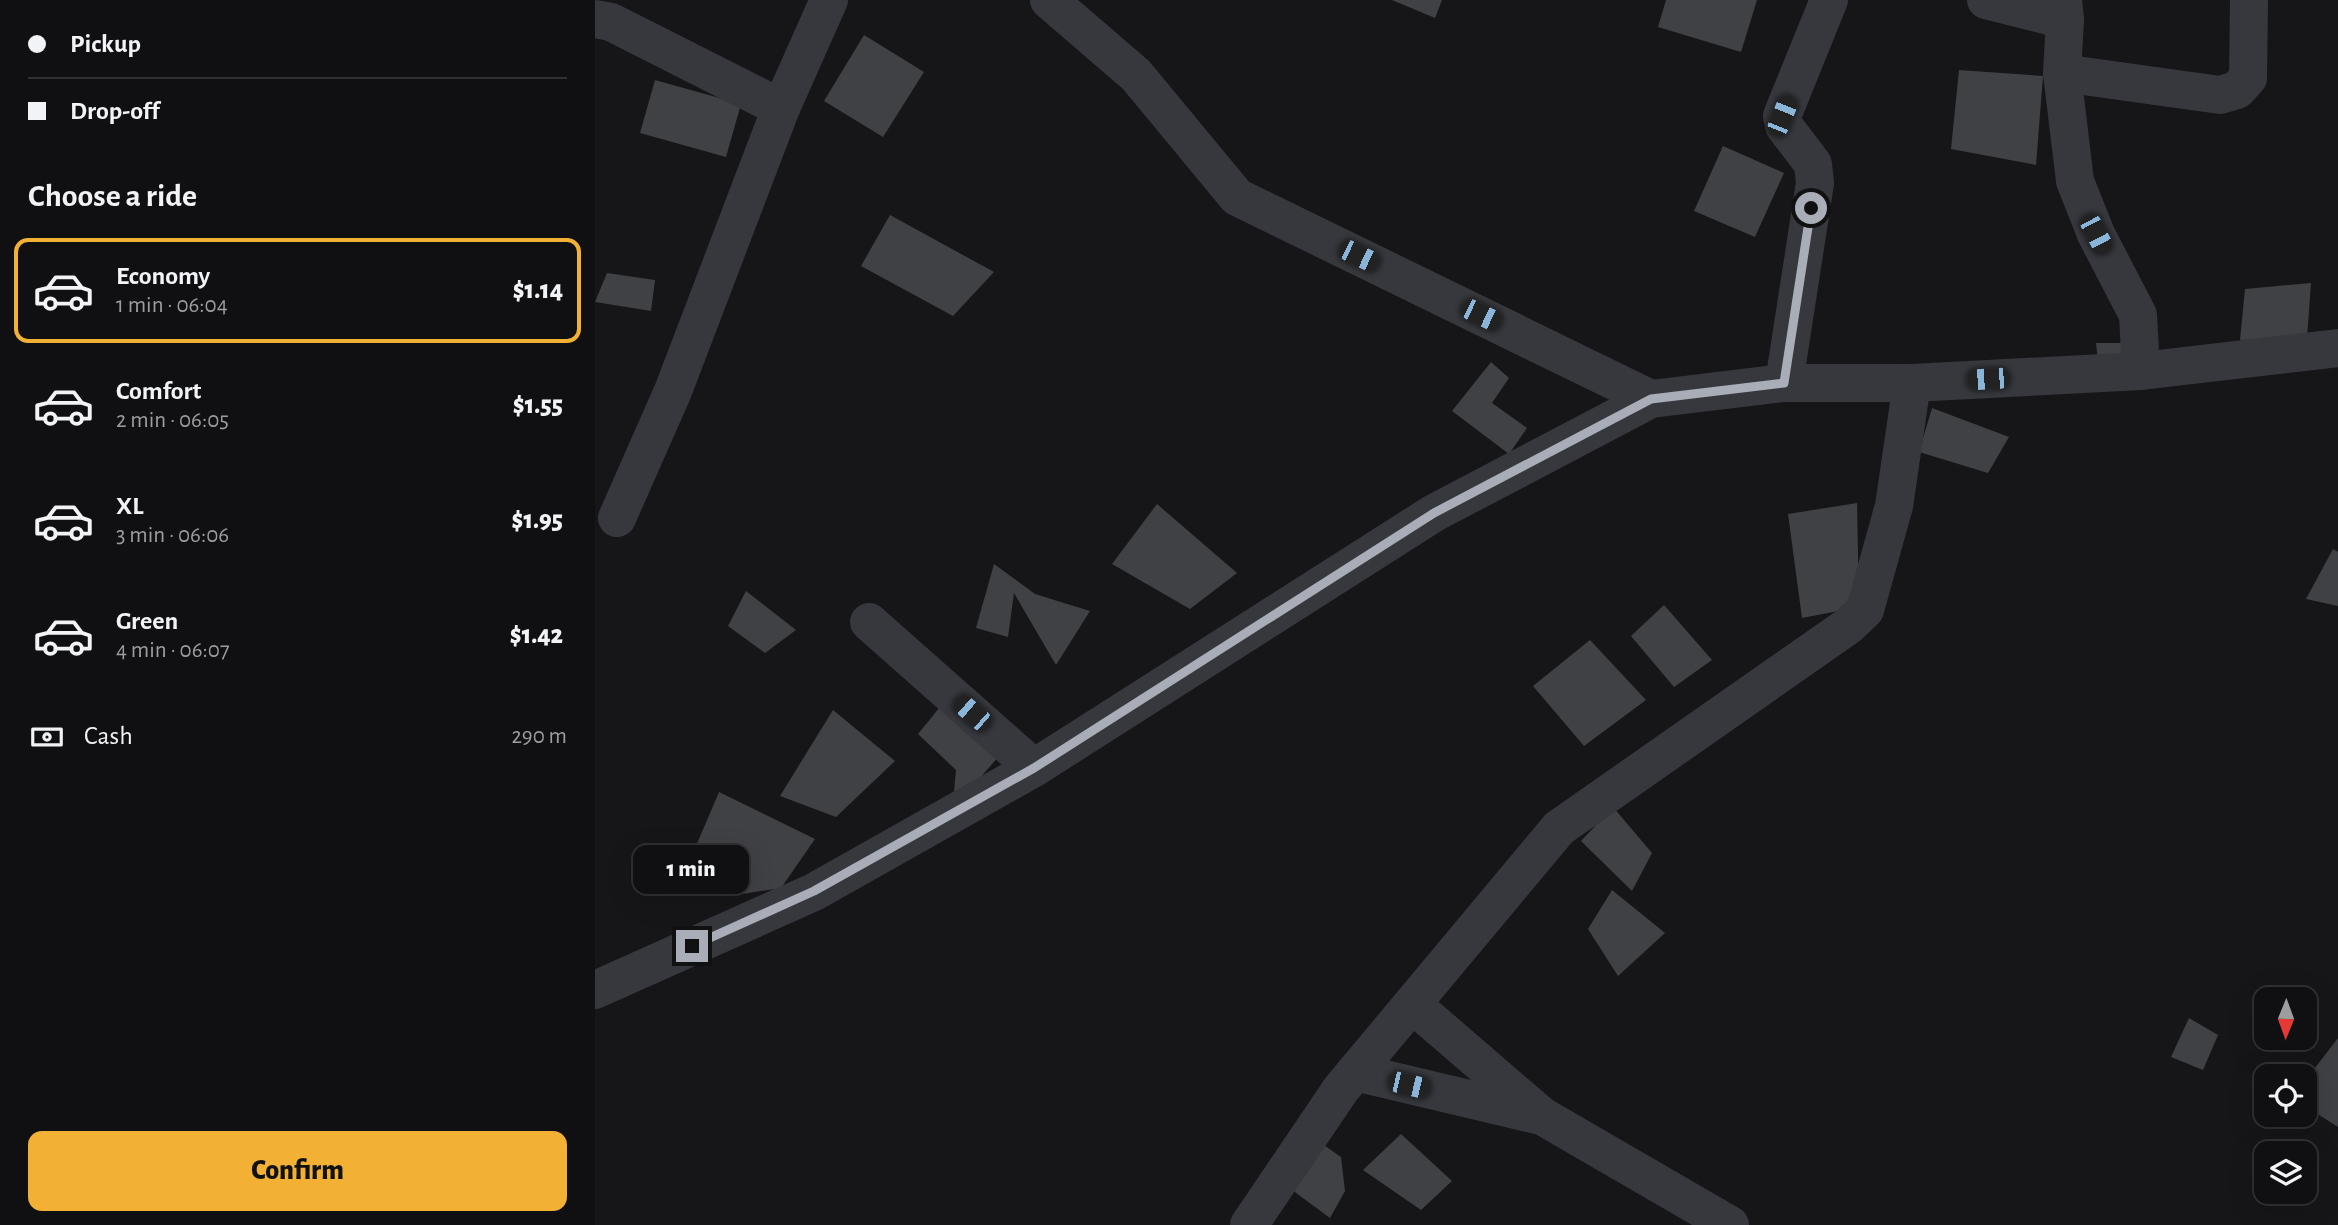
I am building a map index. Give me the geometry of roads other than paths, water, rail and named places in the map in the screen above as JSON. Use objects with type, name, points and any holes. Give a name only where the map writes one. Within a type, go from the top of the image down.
[{"type":"street","points":[[617,518],[673,391],[781,108],[829,0]]},
{"type":"street","points":[[1049,0],[1136,75],[1237,197],[1651,399]]},
{"type":"street","points":[[1784,383],[1815,183],[1813,164],[1784,126],[1782,116],[1829,0]]},
{"type":"street","points":[[1986,0],[2064,10],[2062,73],[2075,181],[2096,234],[2138,315],[2141,370]]},
{"type":"street","points":[[2062,73],[2220,95],[2237,90],[2248,78],[2249,0]]},
{"type":"street","points":[[595,19],[611,22],[781,108]]},
{"type":"street","points":[[595,990],[814,891],[1034,768],[1434,513],[1651,399],[1784,383],[1912,383],[2141,370],[2338,348]]},
{"type":"street","points":[[1249,1225],[1341,1089],[1559,828],[1849,626],[1865,610],[1894,506],[1912,383]]},
{"type":"street","points":[[869,622],[1034,768]]},
{"type":"street","points":[[1412,1004],[1542,1116],[1730,1225]]},
{"type":"street","points":[[1355,1072],[1542,1116]]}]
